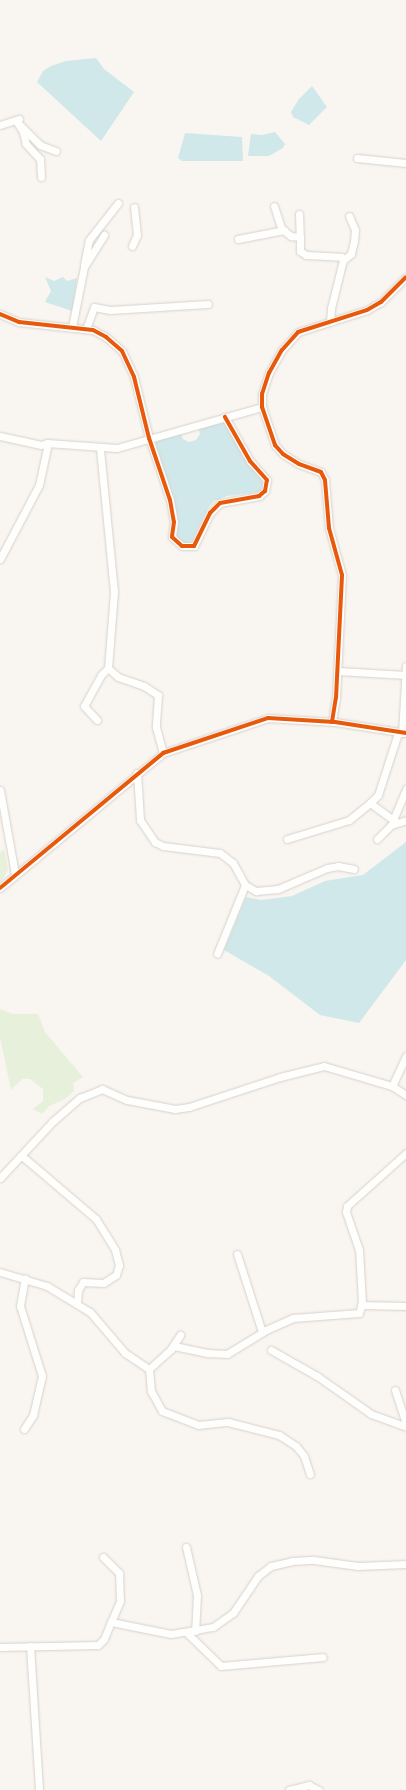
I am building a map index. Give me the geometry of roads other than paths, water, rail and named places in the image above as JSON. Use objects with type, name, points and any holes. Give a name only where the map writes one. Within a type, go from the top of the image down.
[{"type":"street","points":[[0,124],[18,120]]},
{"type":"street","points":[[18,120],[40,145],[56,151]]},
{"type":"street","points":[[18,120],[26,144],[40,159],[41,177]]},
{"type":"street","points":[[357,158],[406,163]]},
{"type":"street","points":[[72,326],[89,240],[118,203]]},
{"type":"street","points":[[274,206],[284,230],[291,236],[300,237]]},
{"type":"street","points":[[132,246],[137,235],[134,207]]},
{"type":"street","points":[[299,214],[300,251],[306,255],[341,257],[343,260]]},
{"type":"street","points":[[330,322],[330,308],[343,260],[351,254],[354,241],[355,230],[349,216]]},
{"type":"street","points":[[238,239],[284,230]]},
{"type":"street","points":[[84,267],[104,235]]},
{"type":"street","points":[[332,722],[338,671],[342,575],[329,528],[325,480],[320,472],[299,464],[283,454],[275,445],[262,407],[262,394],[269,373],[292,337],[308,327],[330,322],[367,310],[381,302],[406,277]]},
{"type":"street","points":[[86,329],[94,307],[110,310],[208,304]]},
{"type":"street","points":[[0,314],[18,322],[72,326],[86,329],[106,336],[126,358],[149,438],[170,500],[174,522],[172,537],[178,544],[191,548],[197,543],[210,513],[220,502],[263,495],[266,485],[263,473],[250,461],[225,417]]},
{"type":"street","points":[[0,436],[41,445],[48,443],[100,449],[128,446],[149,438],[262,407]]},
{"type":"street","points":[[0,559],[39,485],[48,443]]},
{"type":"street","points":[[96,720],[84,706],[101,675],[108,668],[114,592],[100,449]]},
{"type":"street","points":[[287,840],[349,820],[378,795],[402,733],[406,666]]},
{"type":"street","points":[[108,668],[118,677],[144,686],[158,695],[156,727],[163,753]]},
{"type":"street","points":[[338,671],[406,675]]},
{"type":"street","points":[[0,888],[15,874],[163,753],[268,718],[332,722],[402,733]]},
{"type":"street","points":[[137,773],[140,820],[155,842],[163,846],[220,853],[233,863],[245,885],[256,891],[278,889],[327,868],[338,866],[354,869]]},
{"type":"street","points":[[377,840],[394,821],[406,789]]},
{"type":"street","points":[[0,790],[15,874]]},
{"type":"street","points":[[370,802],[394,821],[406,820]]},
{"type":"street","points":[[217,954],[245,885]]},
{"type":"street","points":[[392,1086],[406,1056]]},
{"type":"street","points":[[0,1178],[52,1122],[80,1098],[102,1089],[127,1100],[175,1109],[190,1108],[280,1077],[324,1066],[392,1086],[406,1095]]},
{"type":"street","points":[[174,1346],[208,1353],[227,1354],[262,1332],[299,1317],[356,1314],[361,1310],[359,1250],[346,1212],[347,1206],[406,1153]]},
{"type":"street","points":[[22,1156],[96,1219],[115,1250],[119,1264],[116,1275],[103,1283],[83,1282],[78,1290],[78,1304]]},
{"type":"street","points":[[237,1254],[262,1332]]},
{"type":"street","points":[[0,1272],[25,1278],[47,1286],[78,1304],[90,1312],[125,1353],[149,1369]]},
{"type":"street","points":[[24,1429],[33,1415],[42,1376],[20,1306],[20,1294],[25,1278]]},
{"type":"street","points":[[361,1305],[406,1306]]},
{"type":"street","points":[[149,1369],[174,1346],[180,1335]]},
{"type":"street","points":[[270,1350],[317,1376],[371,1414],[406,1427]]},
{"type":"street","points":[[149,1369],[151,1391],[162,1411],[198,1425],[228,1422],[279,1435],[296,1446],[304,1456],[310,1474]]},
{"type":"street","points":[[395,1390],[406,1423]]},
{"type":"street","points":[[186,1547],[197,1595],[195,1631]]},
{"type":"street","points":[[0,1647],[98,1645],[104,1639],[111,1622],[118,1611],[121,1586],[119,1573],[103,1557]]},
{"type":"street","points":[[111,1622],[171,1634],[187,1633],[213,1627],[232,1613],[258,1576],[271,1566],[314,1560],[358,1566],[406,1564]]},
{"type":"street","points":[[187,1633],[221,1666],[323,1657]]},
{"type":"street","points":[[30,1646],[39,1790]]},
{"type":"street","points":[[289,1790],[309,1785],[319,1790]]},
{"type":"water","points":[[96,58],[104,69],[134,92],[101,141],[37,82],[43,71],[51,66],[66,61]]},
{"type":"water","points":[[312,86],[327,107],[309,125],[293,117],[291,112],[299,99]]},
{"type":"water","points":[[275,132],[285,144],[283,148],[269,156],[248,156],[251,134],[262,135]]},
{"type":"water","points":[[185,133],[242,137],[243,161],[182,161],[178,158]]},
{"type":"water","points":[[45,277],[54,281],[63,277],[67,281],[77,278],[72,311],[45,302],[51,291]]},
{"type":"water","points":[[225,420],[244,458],[264,478],[261,492],[227,496],[214,501],[208,508],[192,541],[187,543],[174,540],[176,523],[153,439],[180,431],[183,439],[189,442],[196,440],[200,434],[198,426]]},
{"type":"water","points":[[406,842],[406,960],[359,1023],[320,1015],[269,976],[224,950],[246,897],[261,900],[292,896],[325,881],[363,875]]}]
